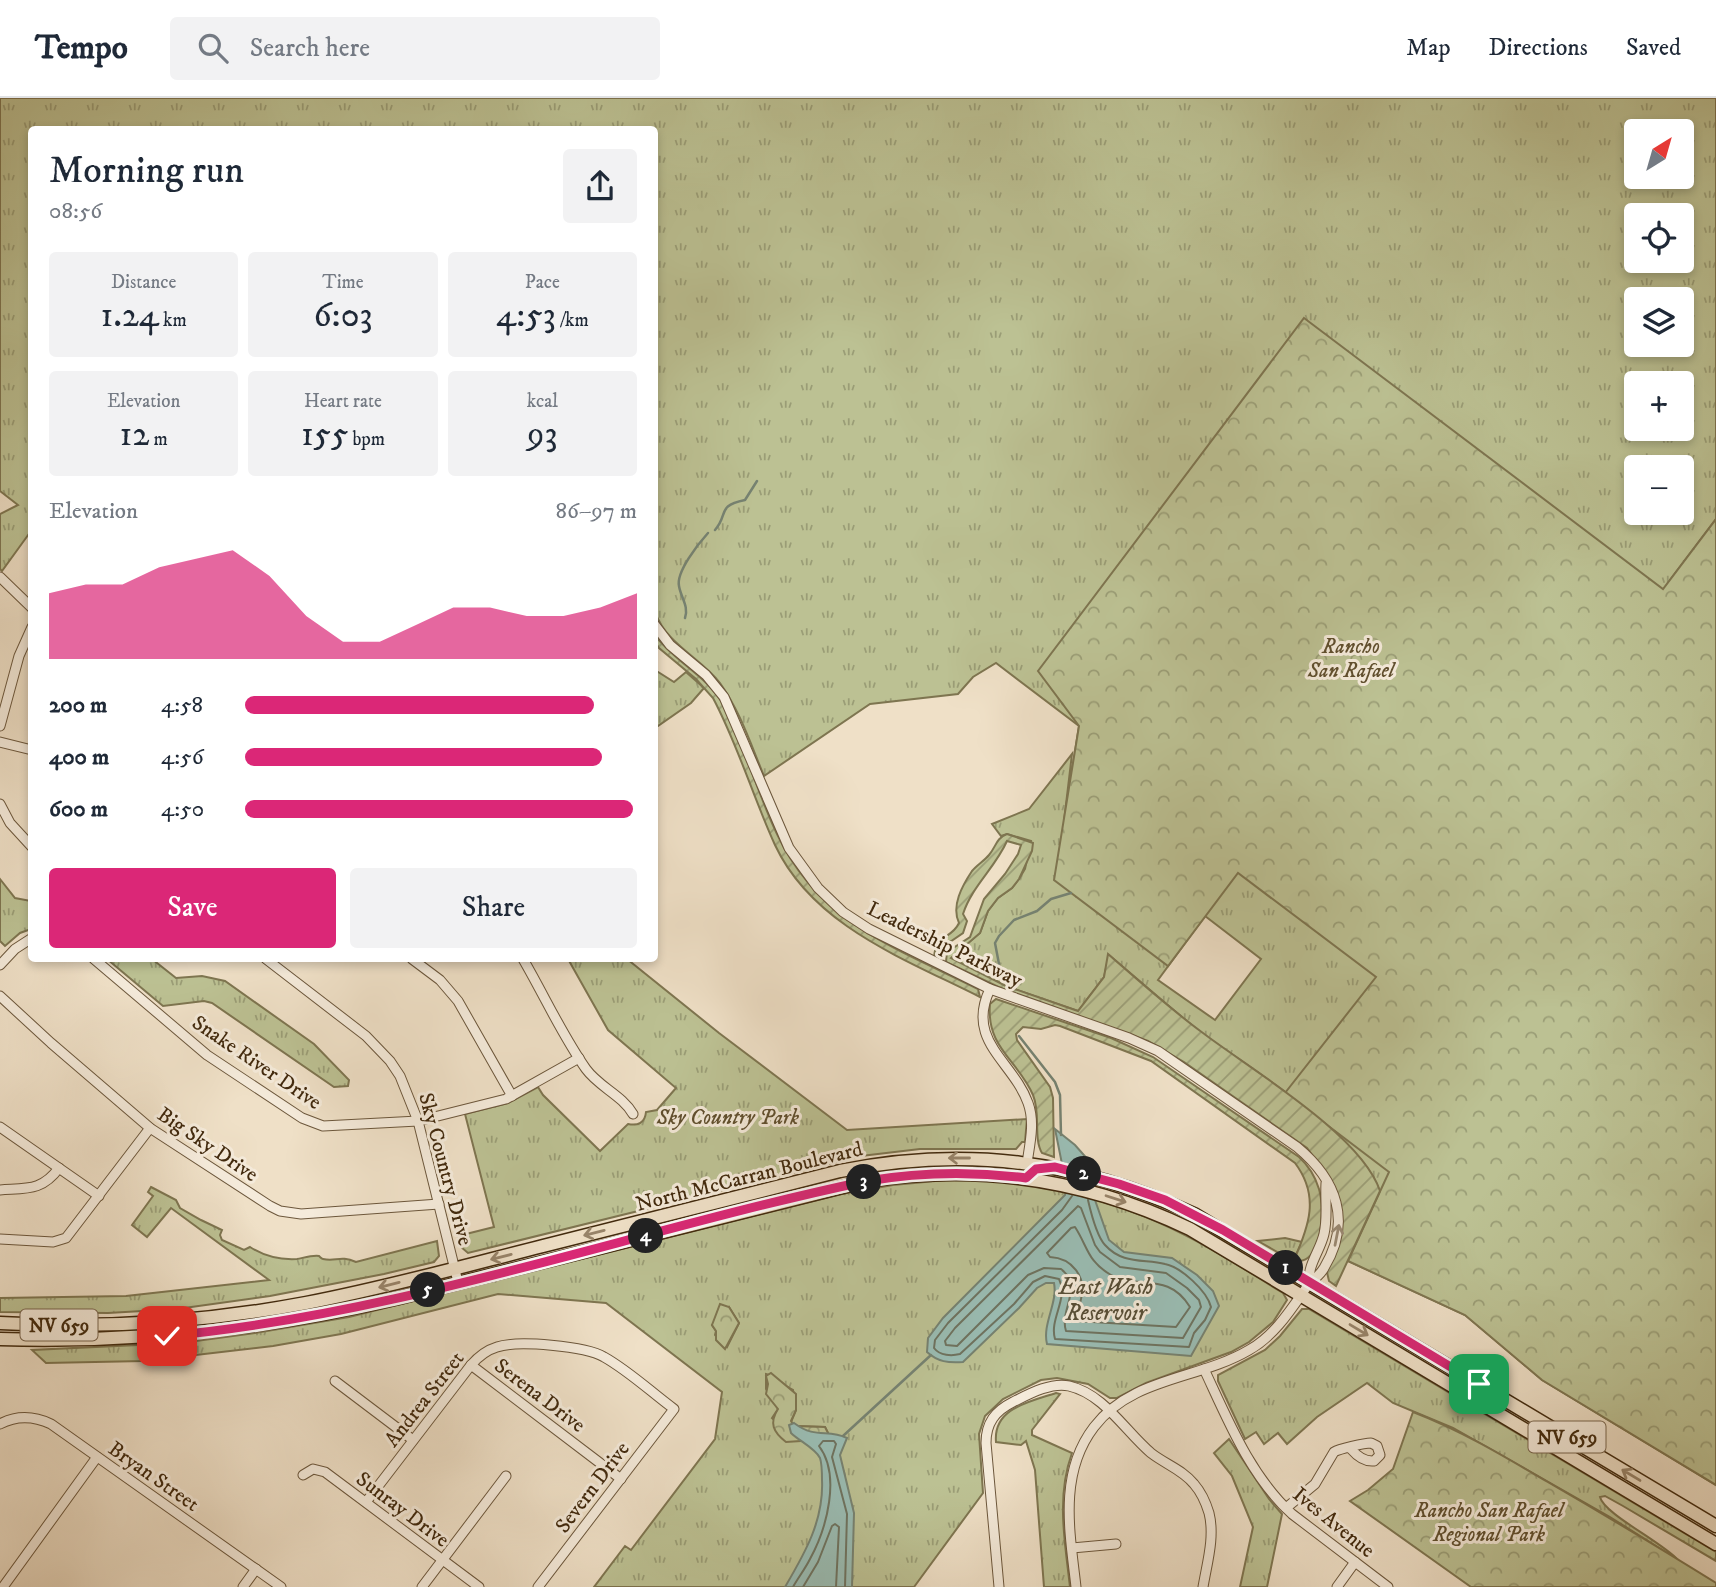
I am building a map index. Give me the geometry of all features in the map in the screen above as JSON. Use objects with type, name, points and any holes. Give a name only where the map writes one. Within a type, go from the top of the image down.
[{"type":"main road","name":"North McCarran Boulevard","points":[[0,1323],[118,1324],[199,1318],[281,1307],[363,1291],[865,1166],[898,1161],[962,1158],[1027,1163],[1055,1167],[1119,1184],[1165,1200],[1213,1225],[1716,1526]]},
{"type":"main road","points":[[1002,1175],[1023,1168],[1027,1163]]},
{"type":"main road","points":[[1026,1178],[1036,1169],[1055,1167]]},
{"type":"main road","name":"North McCarran Boulevard","points":[[0,1339],[119,1339],[214,1332],[281,1322],[360,1307],[867,1181],[932,1173],[1002,1175],[1075,1187],[1142,1208],[1211,1241],[1716,1544]]},
{"type":"main road","points":[[118,1324],[119,1339]]},
{"type":"main road","points":[[1682,1523],[1690,1510]]},
{"type":"street","points":[[0,577],[28,604]]},
{"type":"street","name":"Leadership Parkway","points":[[658,629],[670,645],[706,675],[724,696],[789,848],[818,888],[843,912],[869,929],[990,989],[1129,1038],[1165,1055],[1297,1147],[1315,1164],[1326,1183],[1326,1225],[1320,1247],[1310,1266],[1309,1282],[1285,1318],[1260,1343],[1234,1357],[1138,1391],[1109,1411],[1086,1439],[1072,1473],[1068,1503],[1076,1587]]},
{"type":"street","points":[[0,726],[19,656],[28,636]]},
{"type":"street","points":[[0,741],[28,749]]},
{"type":"street","points":[[0,804],[10,823],[28,843]]},
{"type":"street","points":[[0,965],[15,949],[28,941]]},
{"type":"street","name":"Snake River Drive","points":[[98,962],[207,1055],[313,1123],[334,1127],[418,1121],[512,1097],[579,1058]]},
{"type":"street","name":"Sky Country Drive","points":[[270,962],[350,1022],[378,1047],[404,1083],[418,1121],[458,1282]]},
{"type":"street","points":[[416,962],[440,980],[458,1001],[512,1097]]},
{"type":"street","points":[[525,962],[579,1058],[594,1079],[624,1101],[633,1114]]},
{"type":"street","points":[[990,989],[983,1015],[986,1034],[994,1052],[1023,1092],[1030,1111],[1032,1123],[1027,1163]]},
{"type":"street","name":"Big Sky Drive","points":[[0,996],[150,1128],[279,1211],[301,1214],[439,1204]]},
{"type":"street","points":[[0,1127],[99,1196]]},
{"type":"street","points":[[0,1239],[53,1242],[66,1238],[150,1128]]},
{"type":"street","points":[[0,1190],[37,1187],[51,1179],[59,1168]]},
{"type":"street","name":"Andrea Street","points":[[366,1502],[471,1365],[486,1352],[506,1345],[583,1349],[605,1357],[674,1409]]},
{"type":"street","name":"Serena Drive","points":[[471,1365],[621,1479]]},
{"type":"street","name":"Ives Avenue","points":[[1204,1369],[1234,1436],[1286,1508],[1388,1587]]},
{"type":"street","points":[[335,1381],[414,1440]]},
{"type":"street","points":[[999,1587],[986,1443],[991,1420],[997,1412],[1012,1402],[1059,1385],[1083,1391],[1109,1411],[1150,1452],[1184,1474],[1199,1490],[1208,1512],[1211,1536],[1203,1587]]},
{"type":"street","name":"Severn Drive","points":[[538,1587],[674,1409]]},
{"type":"street","name":"Bryan Street","points":[[0,1424],[23,1417],[42,1420],[281,1587]]},
{"type":"street","points":[[1286,1508],[1315,1484],[1334,1452],[1339,1448],[1351,1449]]},
{"type":"street","points":[[3,1587],[97,1457]]},
{"type":"street","name":"Sunray Drive","points":[[303,1475],[313,1469],[326,1472],[479,1587]]},
{"type":"street","points":[[422,1587],[506,1476]]},
{"type":"street","points":[[1072,1548],[1116,1544]]},
{"type":"street","points":[[1337,1587],[1356,1562]]},
{"type":"street","points":[[243,1587],[256,1569]]},
{"type":"green space","points":[[0,98],[1716,98],[1716,519],[1670,580],[1716,1485],[1542,1380],[1465,1315],[1348,1261],[1380,1192],[1369,1171],[1352,1149],[1303,1105],[1203,1034],[1109,955],[1104,977],[1078,1011],[1006,986],[950,958],[980,933],[988,911],[998,898],[1012,888],[1025,869],[1031,841],[1007,834],[1001,836],[992,824],[1029,809],[1072,754],[1064,821],[1079,726],[996,663],[973,677],[958,694],[870,704],[764,776],[739,717],[720,683],[667,633],[658,619],[658,126],[28,126],[28,535],[2,571],[0,514],[18,505],[0,491]],"holes":[[[1205,916],[1261,959],[1215,1020],[1158,980]]]},
{"type":"green space","name":"Rancho San Rafael","points":[[1304,318],[1663,589],[1716,519],[1716,1485],[1542,1380],[1465,1315],[1348,1261],[1389,1172],[1285,1093],[1376,977],[1238,873],[1168,966],[1054,880],[1079,726],[1038,671]]},
{"type":"green space","points":[[658,639],[717,695],[738,737],[777,834],[794,865],[815,890],[862,930],[978,989],[980,997],[892,954],[837,919],[813,898],[792,873],[775,845],[713,698],[696,679],[659,648]]},
{"type":"green space","points":[[658,672],[674,682],[686,672],[704,688],[691,703],[658,726]]},
{"type":"green space","points":[[1007,834],[1033,843],[1032,851],[1019,879],[988,911],[980,933],[951,958],[1006,986],[1078,1011],[1104,977],[1108,954],[1191,1024],[1328,1126],[1369,1170],[1380,1191],[1336,1286],[1329,1281],[1326,1268],[1339,1239],[1332,1182],[1307,1148],[1184,1062],[1148,1041],[1009,992],[946,962],[947,952],[970,937],[984,899],[1005,874],[1021,845],[1007,841],[967,904],[963,914],[967,921],[963,933],[934,957],[938,944],[959,923],[957,903],[968,877]]},
{"type":"green space","points":[[0,879],[15,898],[28,900],[28,930],[20,933],[5,946],[0,941]]},
{"type":"green space","points":[[111,962],[156,962],[176,978],[202,976],[225,981],[314,1044],[349,1080],[348,1086],[334,1087],[212,1003],[204,1001],[163,1006]]},
{"type":"green space","name":"Sky Country Park","points":[[570,962],[631,962],[847,1130],[1027,1119],[1025,1142],[1016,1149],[920,1149],[861,1156],[468,1253],[461,1247],[458,1236],[494,1227],[465,1114],[508,1103],[538,1087],[600,1151],[628,1124],[640,1123],[646,1112],[657,1110],[676,1088],[608,1030]]},
{"type":"green space","points":[[996,999],[1111,1038],[1153,1057],[1299,1157],[1314,1176],[1321,1198],[1320,1235],[1311,1255],[1304,1260],[1294,1260],[1310,1211],[1308,1187],[1295,1163],[1151,1061],[1055,1025],[1041,1029],[1023,1027],[1016,1034],[1017,1040],[1050,1087],[1053,1098],[1054,1157],[1042,1153],[1033,1095],[993,1032],[990,1004]]},
{"type":"green space","points":[[977,1180],[1069,1192],[1128,1210],[1198,1242],[1283,1293],[1287,1300],[1273,1322],[1249,1342],[1231,1352],[1146,1383],[1117,1398],[1110,1398],[1088,1384],[1057,1378],[1041,1380],[1003,1399],[985,1416],[979,1434],[983,1493],[914,1587],[594,1587],[625,1546],[631,1550],[715,1439],[722,1392],[606,1303],[498,1294],[341,1334],[273,1346],[144,1361],[46,1363],[32,1350],[181,1343],[349,1317],[841,1194],[893,1185]],"holes":[[[729,1307],[739,1323],[727,1347],[715,1335],[716,1331],[712,1325]],[[766,1374],[793,1390],[796,1410],[791,1422],[794,1426],[825,1427],[831,1439],[798,1441],[772,1418],[778,1409],[766,1389]]]},
{"type":"green space","points":[[151,1187],[176,1200],[180,1208],[222,1230],[222,1240],[244,1250],[250,1247],[284,1259],[319,1256],[327,1260],[346,1259],[356,1262],[437,1241],[439,1256],[434,1262],[384,1274],[270,1296],[177,1309],[108,1313],[0,1312],[0,1298],[126,1296],[269,1280],[171,1208],[147,1237],[132,1225],[153,1196],[148,1192]]},
{"type":"green space","points":[[1285,1238],[1302,1242],[1293,1261],[1258,1241]]},
{"type":"green space","points":[[720,1304],[729,1307],[739,1323],[725,1349],[716,1340],[716,1331],[712,1325]]},
{"type":"green space","points":[[1302,1309],[1309,1309],[1716,1552],[1716,1561],[1605,1496],[1600,1497],[1622,1520],[1678,1560],[1610,1517],[1453,1428],[1393,1403],[1367,1383],[1317,1417],[1287,1444],[1278,1433],[1264,1444],[1256,1432],[1245,1439],[1218,1381],[1218,1375],[1265,1350]]},
{"type":"green space","points":[[771,1373],[796,1394],[796,1410],[791,1421],[794,1426],[825,1427],[831,1439],[786,1442],[778,1435],[773,1423],[778,1409],[766,1394],[766,1376]]},
{"type":"green space","points":[[1060,1394],[1032,1430],[1032,1435],[1072,1453],[1063,1503],[1070,1587],[1044,1587],[1035,1470],[1026,1441],[1021,1445],[996,1442],[1000,1421],[1007,1414],[1024,1403]]},
{"type":"green space","name":"Rancho San Rafael Regional Park","points":[[1413,1412],[1464,1435],[1513,1462],[1695,1570],[1716,1583],[1716,1587],[1471,1587],[1350,1501],[1393,1469]]},
{"type":"green space","points":[[1229,1439],[1282,1514],[1267,1587],[1240,1587],[1253,1527],[1232,1476],[1214,1453]]},
{"type":"water","name":"East Wash Reservoir","points":[[1055,1129],[1090,1162],[1095,1200],[1109,1240],[1124,1252],[1172,1258],[1197,1275],[1213,1291],[1219,1306],[1191,1356],[1047,1344],[1054,1283],[1046,1283],[1037,1288],[963,1362],[944,1361],[927,1352],[928,1338],[943,1318],[1065,1195],[1069,1179],[1062,1164]]},
{"type":"water","points":[[794,1423],[816,1433],[847,1438],[840,1455],[854,1513],[852,1587],[785,1587],[812,1536],[822,1495],[820,1458],[791,1433],[789,1425]]},
{"type":"waterway","points":[[715,530],[726,508],[745,500],[757,481]]},
{"type":"waterway","points":[[685,618],[686,610],[679,580],[689,558],[708,533]]},
{"type":"waterway","points":[[999,964],[995,943],[1014,920],[1037,911],[1051,899],[1071,893]]},
{"type":"waterway","points":[[1019,1036],[1055,1082],[1060,1095],[1061,1135]]},
{"type":"waterway","points":[[843,1436],[931,1355]]},
{"type":"route","points":[[167,1336],[247,1328],[360,1307],[867,1181],[932,1173],[1026,1178],[1036,1169],[1055,1167],[1134,1188],[1194,1214],[1479,1384]]}]
